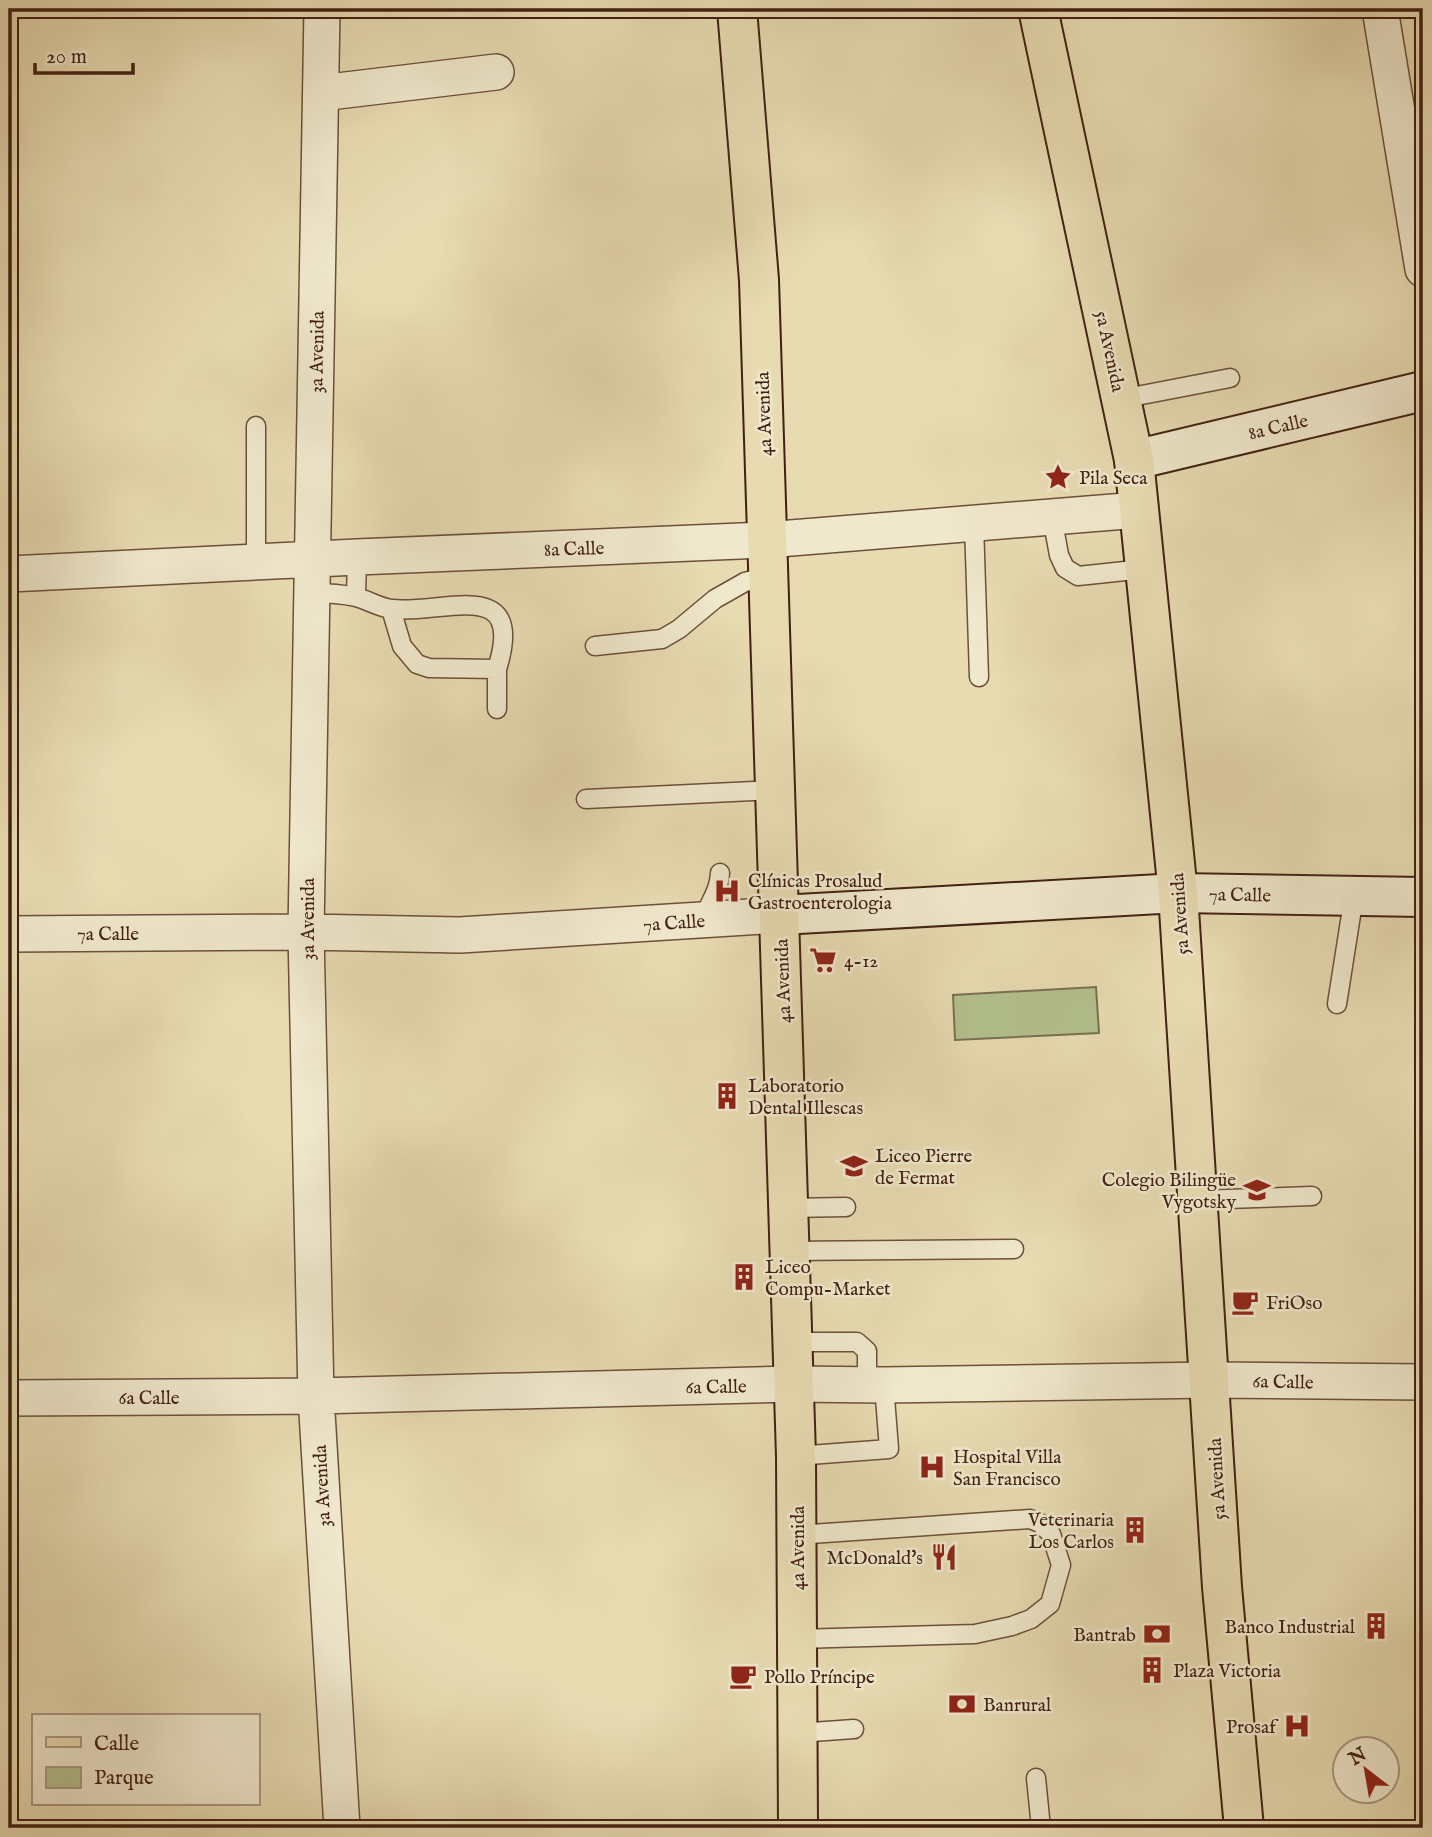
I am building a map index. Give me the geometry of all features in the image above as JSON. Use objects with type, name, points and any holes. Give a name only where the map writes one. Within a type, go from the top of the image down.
[{"type":"main road","name":"4a Avenida","points":[[737,9],[758,280],[780,915],[796,1456],[798,1828]]},
{"type":"main road","name":"5a Avenida","points":[[1038,9],[1134,460],[1178,893],[1222,1587],[1244,1828]]},
{"type":"main road","name":"8a Calle","points":[[1134,460],[1423,391]]},
{"type":"main road","name":"7a Calle","points":[[780,915],[1178,893],[1423,897]]},
{"type":"street","name":"3a Avenida","points":[[323,9],[306,932],[316,1396],[342,1828]]},
{"type":"street","points":[[1380,9],[1414,148],[1423,269]]},
{"type":"street","points":[[321,93],[496,72]]},
{"type":"street","name":"8a Calle","points":[[9,574],[256,561],[313,576],[357,557],[767,558],[974,524],[1138,510]]},
{"type":"street","name":"7a Calle","points":[[9,934],[306,932],[460,935],[780,915]]},
{"type":"street","name":"6a Calle","points":[[9,1398],[316,1396],[793,1384],[1210,1380],[1423,1382]]},
{"type":"lane","points":[[1121,399],[1230,378]]},
{"type":"lane","points":[[256,426],[256,561]]},
{"type":"lane","points":[[1052,517],[1059,555],[1065,568],[1078,576],[1144,569]]},
{"type":"lane","points":[[974,524],[979,677]]},
{"type":"lane","points":[[356,597],[357,557]]},
{"type":"lane","points":[[595,646],[662,639],[715,599],[745,582],[767,558]]},
{"type":"lane","points":[[313,576],[356,597],[391,609],[481,605],[496,612],[503,639],[497,669],[497,709]]},
{"type":"lane","points":[[391,609],[402,646],[417,664],[429,668],[497,669]]},
{"type":"lane","points":[[586,799],[775,790]]},
{"type":"lane","points":[[704,920],[708,905],[717,894],[720,873]]},
{"type":"lane","points":[[1337,1004],[1354,896]]},
{"type":"lane","points":[[1198,1200],[1312,1196]]},
{"type":"lane","points":[[788,1208],[846,1207]]},
{"type":"lane","points":[[789,1251],[1014,1249]]},
{"type":"lane","points":[[792,1342],[857,1342],[867,1351],[889,1450],[796,1456]]},
{"type":"lane","points":[[796,1535],[1030,1519],[1040,1523],[1051,1534],[1061,1565],[1050,1604],[1031,1619],[1012,1626],[975,1633],[797,1639]]},
{"type":"lane","points":[[798,1734],[854,1730]]},
{"type":"lane","points":[[1037,1777],[1041,1828]]},
{"type":"green space","points":[[1096,987],[1099,1033],[955,1040],[953,995]]},
{"type":"place","name":"Pila Seca","points":[[1058,477]]},
{"type":"place","name":"Clínicas Prosalud Gastroenterologia","points":[[727,891]]},
{"type":"place","name":"4-12","points":[[823,960]]},
{"type":"place","name":"Laboratorio Dental Illescas","points":[[727,1096]]},
{"type":"place","name":"Liceo Pierre de Fermat","points":[[854,1166]]},
{"type":"place","name":"Colegio Bilingüe Vygotsky","points":[[1257,1190]]},
{"type":"place","name":"Liceo Compu-Market","points":[[744,1277]]},
{"type":"place","name":"FriOso","points":[[1245,1302]]},
{"type":"place","name":"Hospital Villa San Francisco","points":[[932,1467]]},
{"type":"place","name":"Veterinaria Los Carlos","points":[[1135,1530]]},
{"type":"place","name":"McDonald's","points":[[944,1557]]},
{"type":"place","name":"Banco Industrial","points":[[1376,1626]]},
{"type":"place","name":"Bantrab","points":[[1157,1634]]},
{"type":"place","name":"Plaza Victoria","points":[[1152,1670]]},
{"type":"place","name":"Pollo Príncipe","points":[[743,1676]]},
{"type":"place","name":"Banrural","points":[[962,1704]]},
{"type":"place","name":"Prosaf","points":[[1297,1726]]}]
